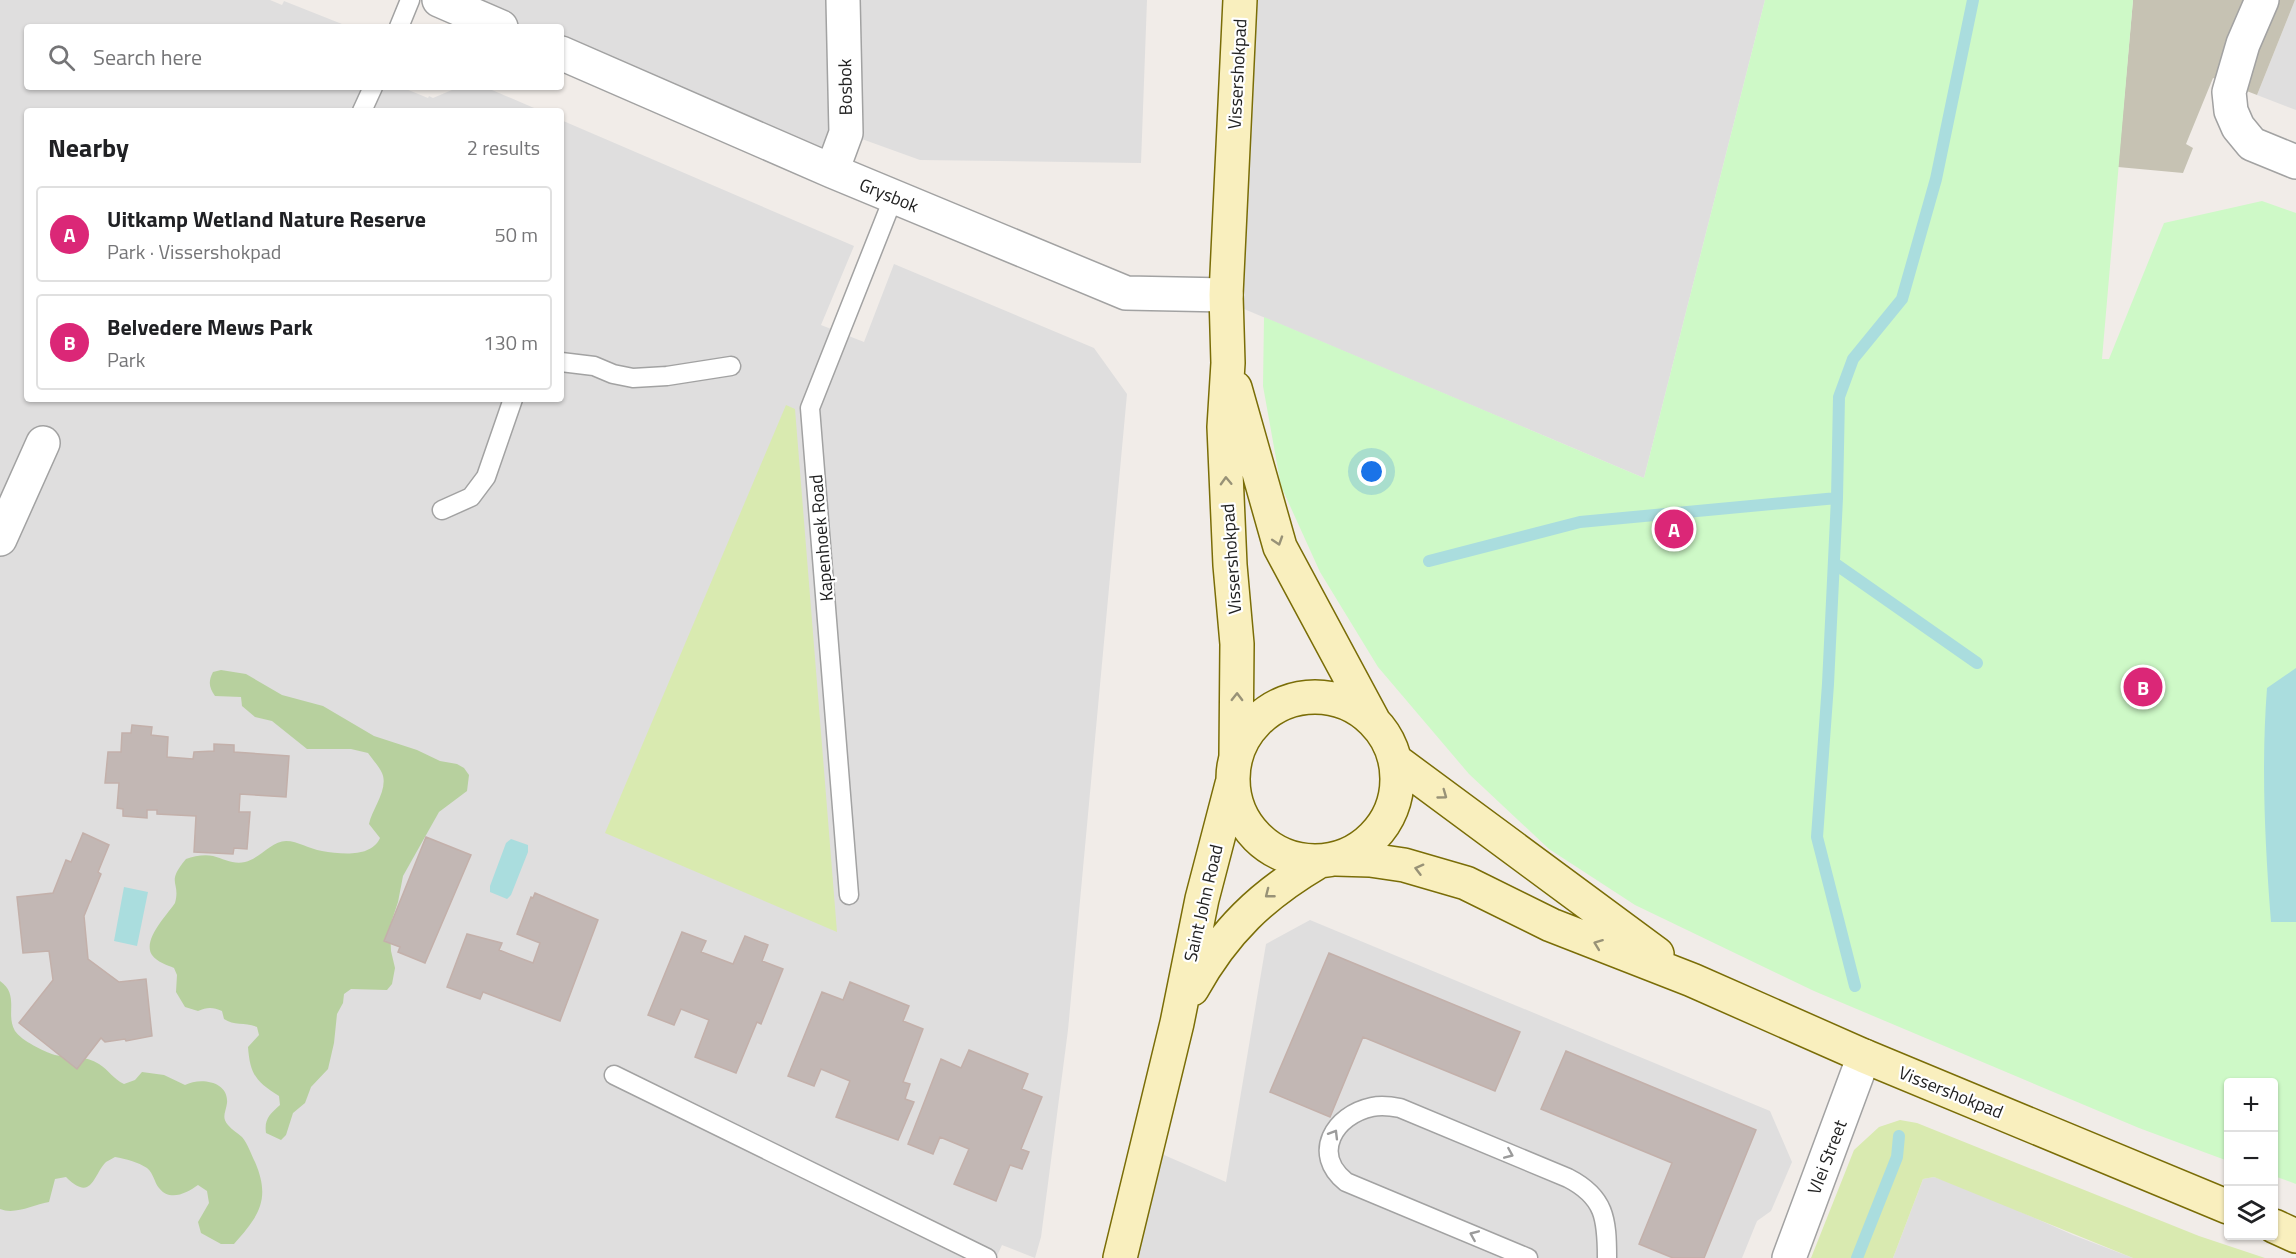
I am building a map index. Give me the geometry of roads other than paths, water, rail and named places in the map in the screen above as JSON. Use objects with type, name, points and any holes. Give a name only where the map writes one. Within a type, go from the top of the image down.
[{"type":"main road","name":"Vissershokpad","points":[[1234,770],[1237,644],[1230,565],[1224,427],[1228,363],[1226,295],[1240,0]]},
{"type":"main road","name":"Vissershokpad","points":[[1228,363],[1280,547],[1373,720]]},
{"type":"main road","points":[[1316,696],[1336,700],[1356,708],[1373,720],[1388,739],[1396,761],[1398,779],[1396,797],[1390,814],[1368,843],[1353,852],[1327,860],[1296,860],[1276,852],[1259,840],[1245,824],[1236,805],[1234,770],[1245,736],[1258,719],[1275,707],[1294,699],[1316,696]]},
{"type":"main road","name":"Vissershokpad","points":[[1396,761],[1692,980]]},
{"type":"main road","name":"Saint John Road","points":[[1120,1258],[1177,1023],[1202,899],[1234,770]]},
{"type":"main road","name":"Vissershokpad","points":[[1327,860],[1370,860],[1404,865],[1466,884],[1551,925],[1692,980],[1864,1056],[2223,1203]]},
{"type":"main road","name":"Saint John Road","points":[[1177,1023],[1193,988],[1213,954],[1237,924],[1261,900],[1288,879],[1327,860]]},
{"type":"main road","points":[[2278,1214],[2296,1218]]},
{"type":"main road","points":[[2278,1228],[2296,1236]]},
{"type":"street","points":[[439,0],[494,24]]},
{"type":"street","name":"Bosbok","points":[[832,171],[846,133],[843,0]]},
{"type":"street","points":[[2262,0],[2243,44],[2229,92],[2231,111],[2238,127],[2252,144],[2296,162]]},
{"type":"street","name":"Grysbok","points":[[564,54],[832,171],[1126,293],[1226,295]]},
{"type":"street","points":[[0,539],[43,443]]},
{"type":"street","name":"Vlei Street","points":[[1789,1258],[1864,1056]]},
{"type":"lane","points":[[400,24],[410,0]]},
{"type":"lane","points":[[363,108],[372,90]]},
{"type":"lane","name":"Kapenhoek Road","points":[[849,895],[810,408],[894,196]]},
{"type":"lane","points":[[564,362],[594,366],[633,378],[667,376],[731,366]]},
{"type":"lane","points":[[442,510],[471,497],[486,477],[512,402]]},
{"type":"lane","points":[[614,1075],[987,1258]]},
{"type":"lane","points":[[1528,1258],[1346,1182],[1336,1174],[1330,1163],[1328,1150],[1334,1130],[1358,1111],[1372,1107],[1400,1108],[1568,1178],[1591,1193],[1600,1205],[1606,1221],[1607,1258]]},
{"type":"water","points":[[2296,668],[2296,922],[2271,922],[2264,805],[2267,688]]},
{"type":"water","points":[[511,839],[528,845],[528,852],[511,895],[507,899],[490,892],[490,886],[506,843]]},
{"type":"water","points":[[124,887],[148,892],[137,946],[114,941]]},
{"type":"waterway","points":[[1855,986],[1817,837],[1828,684],[1837,498],[1839,397],[1853,359],[1902,299],[1936,179],[1973,0]]},
{"type":"waterway","points":[[1429,561],[1580,522],[1837,498]]},
{"type":"waterway","points":[[1834,563],[1977,663]]},
{"type":"waterway","points":[[1857,1258],[1897,1157],[1899,1136]]},
{"type":"place","name":"Uitkamp Wetland Nature Reserve","points":[[1674,529]]},
{"type":"place","name":"Belvedere Mews Park","points":[[2143,687]]}]
